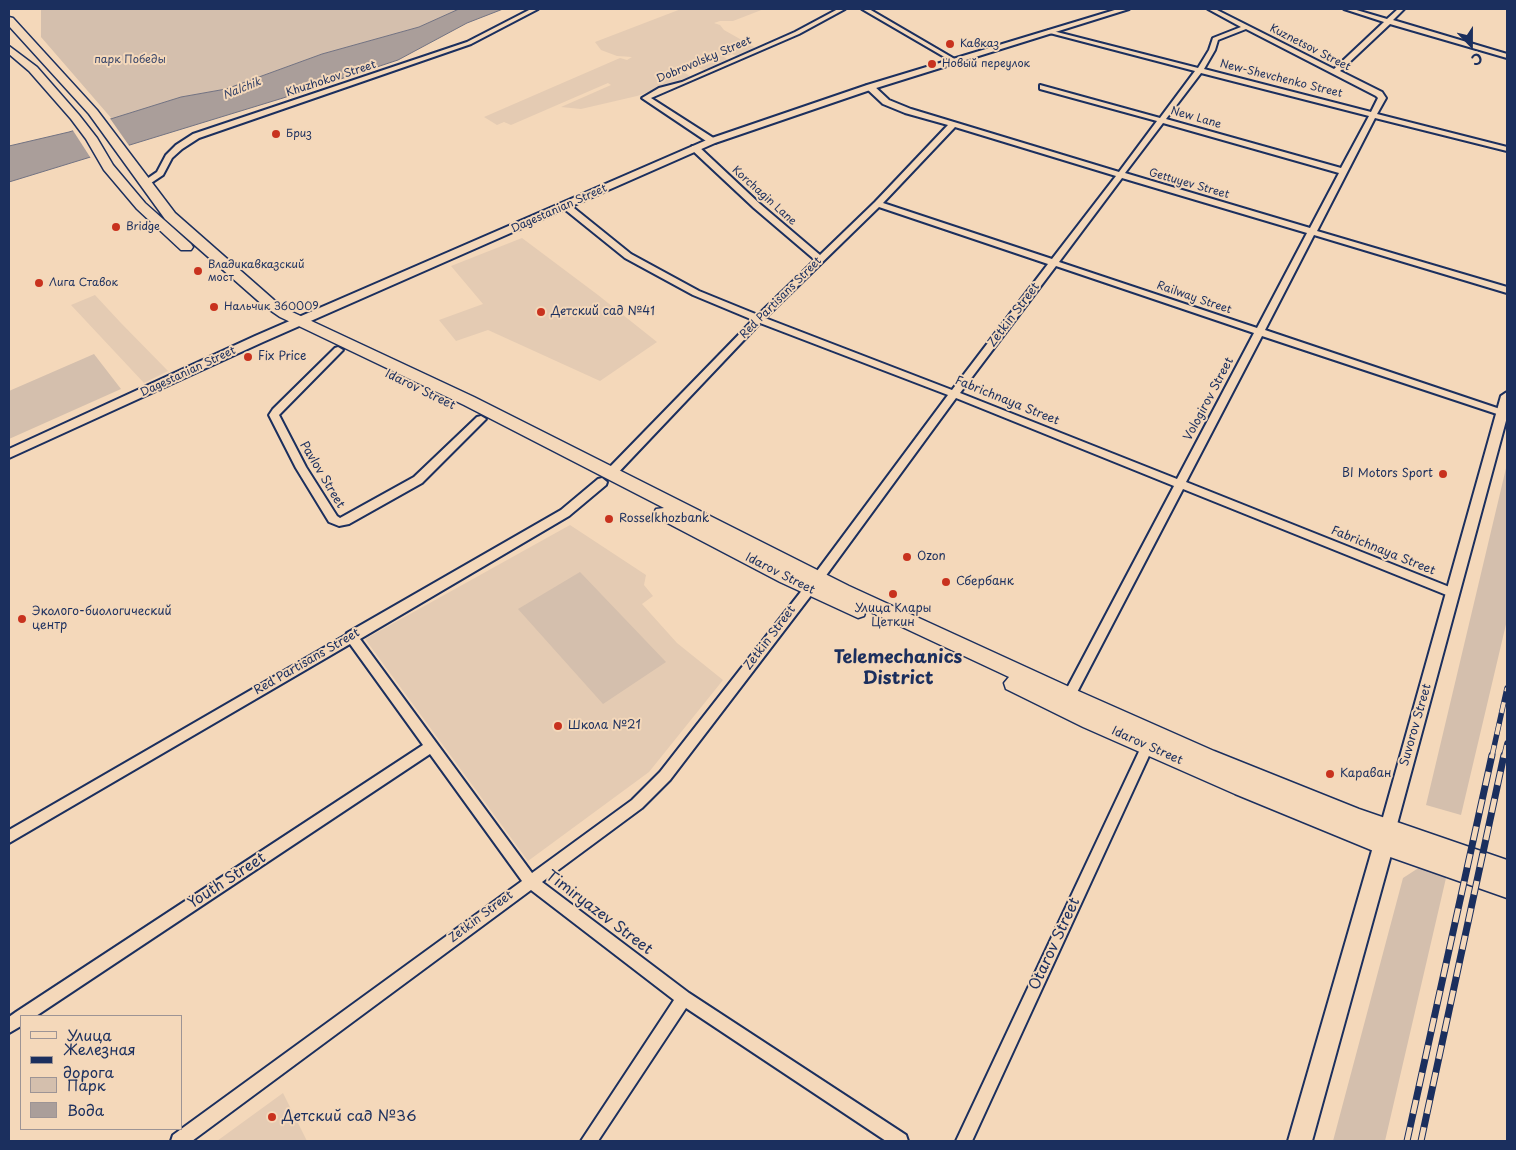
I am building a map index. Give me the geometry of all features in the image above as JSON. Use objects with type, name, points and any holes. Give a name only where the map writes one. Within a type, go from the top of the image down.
[{"type":"main road","name":"Idarov Street","points":[[9,20],[93,112],[161,206],[186,232],[294,324],[338,350],[606,478],[813,583],[1147,747],[1386,837],[1507,888]]},
{"type":"main road","name":"Idarov Street","points":[[9,49],[33,69],[75,117],[91,138],[108,167],[156,221],[254,305],[469,401],[606,478]]},
{"type":"main road","name":"Idarov Street","points":[[813,583],[1207,757],[1356,818],[1386,837],[1507,870]]},
{"type":"main road","name":"Suvorov Street","points":[[1300,1141],[1386,837]]},
{"type":"street","name":"Khuzhokov Street","points":[[145,184],[160,173],[174,152],[196,136],[469,43],[535,9]]},
{"type":"street","name":"Dobrovolsky Street","points":[[712,141],[646,98],[656,92],[684,83],[797,33],[842,9]]},
{"type":"street","points":[[865,9],[955,61]]},
{"type":"street","name":"Dagestanian Street","points":[[9,454],[294,324],[712,141],[870,87],[1125,9]]},
{"type":"street","name":"Kuznetsov Street","points":[[1211,9],[1381,96],[1372,114]]},
{"type":"street","points":[[1347,9],[1507,56]]},
{"type":"street","points":[[1335,72],[1401,9]]},
{"type":"street","name":"Zetkin Street","points":[[179,1141],[637,804],[651,791],[665,776],[813,583],[1200,70],[1212,50],[1215,39],[1246,27]]},
{"type":"street","name":"New-Shevchenko Street","points":[[1049,32],[1507,149]]},
{"type":"street","name":"Gettuyev Street","points":[[870,87],[896,107],[1507,290]]},
{"type":"street","name":"New Lane","points":[[1043,87],[1342,171]]},
{"type":"street","name":"Vologirov Street","points":[[1069,696],[1372,114]]},
{"type":"street","name":"Red Partisans Street","points":[[9,837],[350,636],[565,513],[606,478],[819,259],[878,204],[954,124]]},
{"type":"street","name":"Korchagin Lane","points":[[695,148],[757,206],[819,259]]},
{"type":"street","name":"Railway Street","points":[[878,204],[1503,413]]},
{"type":"street","name":"Fabrichnaya Street","points":[[566,206],[628,256],[696,293],[759,320],[954,394],[1453,593]]},
{"type":"street","name":"Pavlov Street","points":[[338,350],[274,415],[301,468],[334,520],[339,522],[345,521],[418,480],[481,419]]},
{"type":"street","name":"Suvorov Street","points":[[1386,837],[1507,396]]},
{"type":"street","name":"Timiryazev Street","points":[[350,636],[530,881],[684,998],[900,1141]]},
{"type":"street","name":"Youth Street","points":[[25,1015],[432,746]]},
{"type":"street","name":"Otarov Street","points":[[964,1141],[1147,747]]},
{"type":"street","points":[[589,1141],[684,998]]},
{"type":"street","name":"Youth Street","points":[[9,1026],[20,1018]]},
{"type":"shaded area","points":[[681,9],[764,9],[733,21],[714,23],[756,48],[737,56],[732,54],[724,57],[728,60],[705,71],[692,65],[681,70],[691,77],[637,96],[581,109],[561,107],[611,85],[608,83],[511,125],[504,122],[497,125],[484,117],[620,58],[627,60],[632,57],[617,56],[601,50],[595,42]]},
{"type":"shaded area","name":"Детский сад №41","points":[[522,238],[657,342],[600,381],[488,330],[456,341],[439,320],[483,304],[451,266]]},
{"type":"shaded area","points":[[95,295],[168,371],[144,383],[71,305]]},
{"type":"shaded area","name":"Школа №21","points":[[570,525],[646,575],[644,585],[653,596],[642,604],[677,643],[723,680],[649,772],[528,861],[365,639]]},
{"type":"shaded area","name":"Детский сад №36","points":[[283,1093],[307,1141],[217,1141]]},
{"type":"green space","name":"парк Победы","points":[[41,9],[459,9],[419,27],[322,54],[226,89],[181,97],[112,119],[41,37]]},
{"type":"green space","points":[[94,354],[121,389],[9,439],[9,391]]},
{"type":"green space","points":[[1507,464],[1507,620],[1461,815],[1426,805]]},
{"type":"green space","points":[[580,572],[666,662],[603,704],[518,609]]},
{"type":"green space","points":[[1420,867],[1446,878],[1385,1141],[1333,1141],[1403,878]]},
{"type":"water","name":"Nalchik","points":[[459,9],[503,9],[467,23],[398,60],[283,98],[9,182],[9,146],[69,132],[181,97],[226,89],[322,54],[419,27]]},
{"type":"pier","points":[[109,117],[130,147],[92,160],[72,129]]},
{"type":"railway","points":[[1492,756],[1507,688]]},
{"type":"railway","points":[[1504,756],[1507,743]]},
{"type":"railway","points":[[1407,1141],[1492,755]]},
{"type":"railway","points":[[1421,1141],[1504,755]]},
{"type":"place","name":"Кавказ","points":[[950,44]]},
{"type":"place","name":"Новый переулок","points":[[932,64]]},
{"type":"place","name":"Бриз","points":[[276,134]]},
{"type":"place","name":"Bridge","points":[[116,227]]},
{"type":"place","name":"Владикавказский мост","points":[[198,271]]},
{"type":"place","name":"Лига Ставок","points":[[39,283]]},
{"type":"place","name":"Нальчик 360009","points":[[214,307]]},
{"type":"place","name":"Детский сад №41","points":[[541,312]]},
{"type":"place","name":"Fix Price","points":[[248,357]]},
{"type":"place","name":"BI Motors Sport","points":[[1443,474]]},
{"type":"place","name":"Rosselkhozbank","points":[[609,519]]},
{"type":"place","name":"Ozon","points":[[907,557]]},
{"type":"place","name":"Сбербанк","points":[[946,582]]},
{"type":"place","name":"Улица Клары Цеткин","points":[[893,594]]},
{"type":"place","name":"Эколого-биологический центр","points":[[22,619]]},
{"type":"place","name":"Школа №21","points":[[558,726]]},
{"type":"place","name":"Караван","points":[[1330,774]]},
{"type":"place","name":"Детский сад №36","points":[[272,1117]]},
{"type":"district","name":"Telemechanics District","points":[[898,668]]}]
